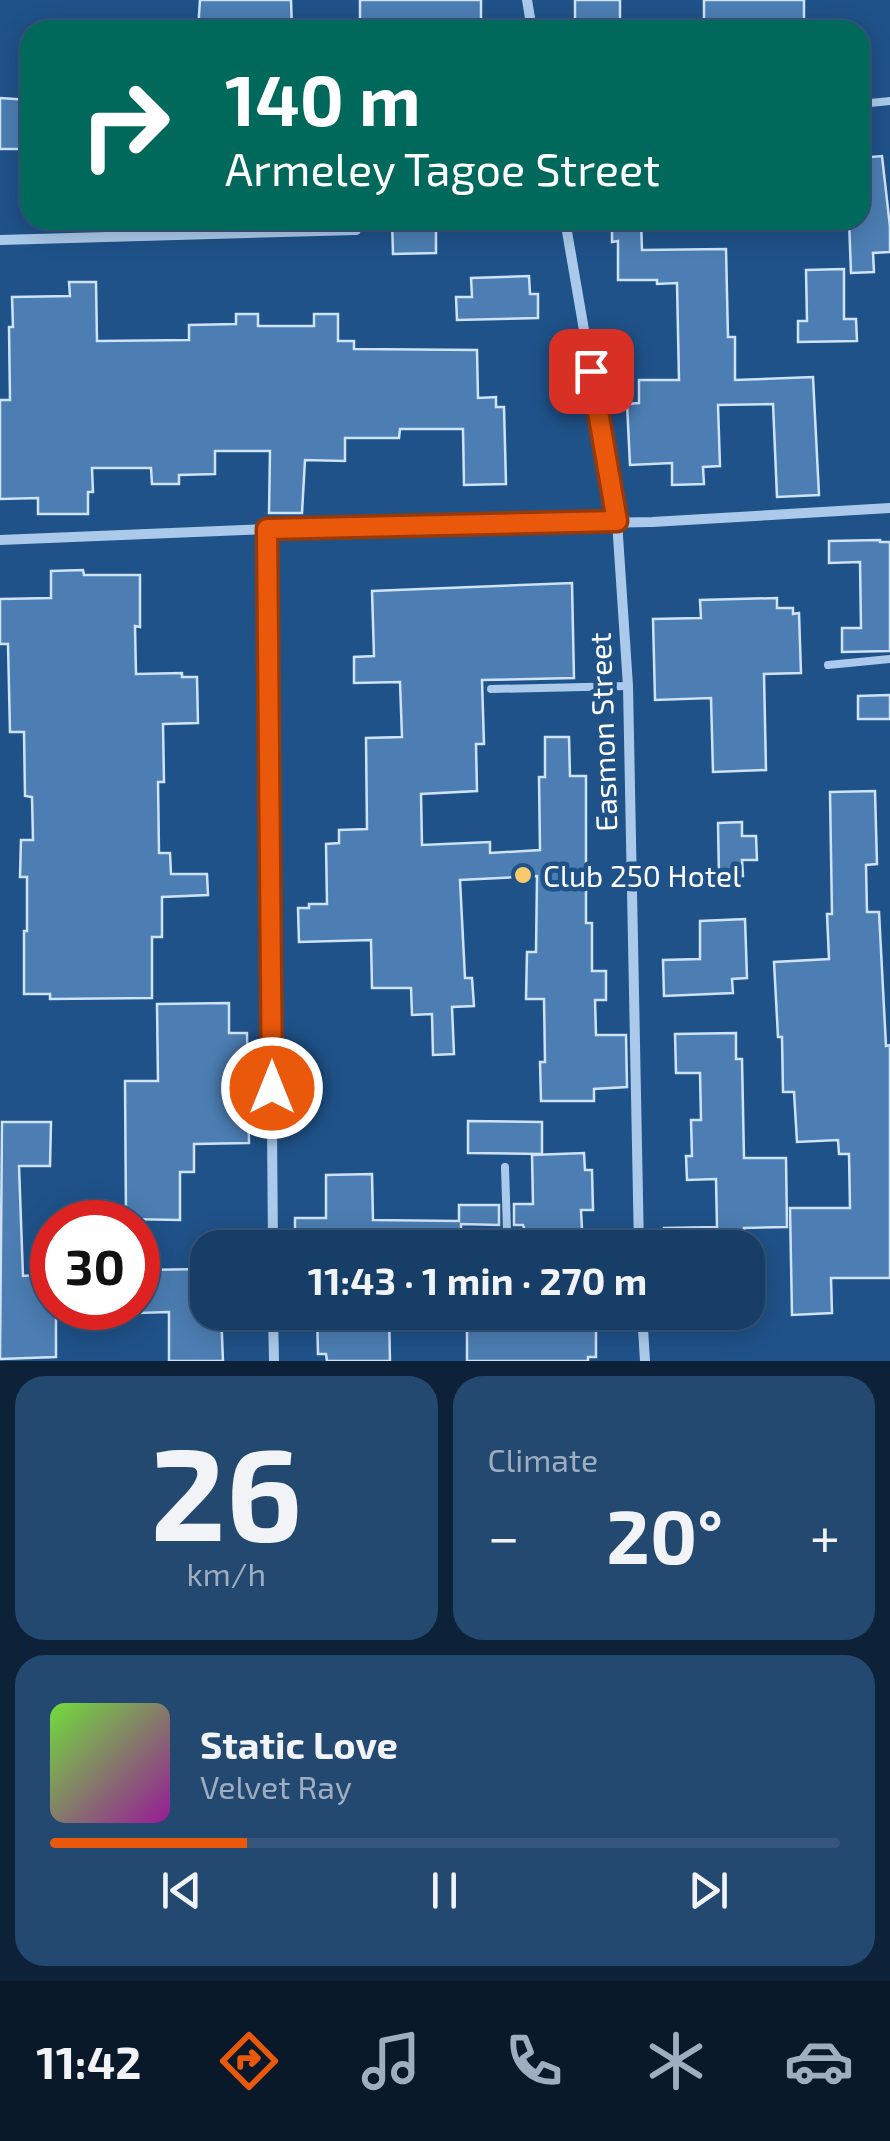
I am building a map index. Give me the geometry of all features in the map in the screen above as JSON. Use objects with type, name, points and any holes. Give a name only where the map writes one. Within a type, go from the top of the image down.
[{"type":"street","points":[[0,240],[356,230]]},
{"type":"street","name":"Easmon Street","points":[[567,230],[617,521],[628,686],[638,1230]]},
{"type":"street","points":[[0,540],[267,529],[652,522],[890,508]]},
{"type":"street","points":[[267,529],[273,1230]]},
{"type":"street","points":[[273,1330],[274,1361]]},
{"type":"street","points":[[643,1330],[645,1361]]},
{"type":"lane","points":[[828,665],[890,659]]},
{"type":"lane","points":[[492,689],[628,686]]},
{"type":"lane","points":[[505,1167],[507,1230]]},
{"type":"building","points":[[200,0],[291,0],[292,20],[199,20]]},
{"type":"building","points":[[360,0],[481,0],[481,20],[360,20]]},
{"type":"building","points":[[575,0],[620,0],[620,20],[575,20]]},
{"type":"building","points":[[704,0],[804,0],[804,20],[704,20]]},
{"type":"building","points":[[0,98],[20,99],[20,149],[0,149]]},
{"type":"building","points":[[882,156],[890,252],[873,253],[874,272],[851,273],[849,230],[870,230],[870,157]]},
{"type":"building","points":[[392,230],[436,230],[436,253],[393,254]]},
{"type":"building","points":[[612,230],[641,230],[642,250],[726,249],[728,337],[735,337],[735,380],[813,377],[819,495],[777,497],[773,404],[718,405],[720,466],[703,467],[704,484],[672,485],[672,463],[630,465],[627,404],[639,403],[639,380],[679,380],[677,283],[618,280],[618,241],[612,242]]},
{"type":"building","points":[[844,269],[844,319],[856,319],[857,341],[798,342],[798,321],[807,321],[806,270]]},
{"type":"building","points":[[529,276],[530,294],[538,294],[538,318],[457,320],[456,297],[472,297],[471,278]]},
{"type":"building","points":[[69,282],[96,282],[97,341],[189,340],[189,325],[236,324],[236,314],[258,314],[258,326],[314,326],[314,314],[338,314],[338,341],[354,341],[354,349],[477,350],[478,398],[496,397],[496,407],[504,407],[506,484],[464,485],[463,429],[400,429],[399,438],[345,438],[345,461],[305,460],[302,513],[269,513],[270,451],[215,451],[215,474],[179,475],[179,484],[152,484],[151,468],[92,468],[93,492],[88,492],[88,514],[38,514],[38,498],[0,499],[0,400],[10,400],[12,297],[70,296]]},
{"type":"building","points":[[829,541],[890,542],[890,651],[842,652],[842,628],[861,628],[860,562],[829,563]]},
{"type":"building","points":[[83,570],[84,575],[140,575],[136,674],[182,673],[182,677],[197,677],[198,723],[163,724],[164,782],[158,782],[159,853],[170,853],[171,874],[207,874],[208,895],[162,897],[162,937],[152,937],[152,998],[50,999],[50,994],[24,994],[27,877],[20,877],[21,840],[33,840],[32,797],[25,796],[24,732],[10,732],[8,644],[0,644],[0,599],[51,598],[51,571]]},
{"type":"building","points":[[572,583],[574,678],[482,680],[484,744],[476,744],[477,791],[421,794],[422,845],[490,842],[490,853],[540,850],[539,777],[545,777],[545,737],[569,737],[570,776],[586,776],[586,923],[592,923],[592,971],[606,971],[606,1000],[595,1000],[596,1035],[626,1035],[627,1087],[594,1089],[594,1101],[541,1101],[544,999],[526,999],[527,952],[536,952],[537,876],[460,880],[465,978],[472,978],[474,1006],[452,1007],[454,1054],[433,1055],[432,1014],[412,1015],[411,988],[372,988],[371,940],[299,942],[298,908],[327,904],[326,844],[339,843],[339,830],[367,829],[366,738],[402,737],[400,682],[354,683],[354,657],[374,656],[372,591]]},
{"type":"building","points":[[777,598],[777,608],[793,608],[793,614],[799,613],[801,673],[764,674],[766,770],[713,772],[711,698],[655,700],[653,619],[701,618],[700,600]]},
{"type":"building","points":[[890,695],[890,719],[858,719],[858,696]]},
{"type":"building","points":[[875,791],[877,864],[866,865],[867,912],[879,912],[886,1046],[890,1045],[890,1278],[831,1278],[832,1313],[792,1315],[790,1208],[850,1208],[849,1154],[839,1154],[838,1140],[797,1142],[794,1092],[783,1092],[774,962],[829,959],[830,792]]},
{"type":"building","points":[[742,822],[742,836],[756,836],[757,860],[742,860],[743,876],[719,877],[718,823]]},
{"type":"building","points":[[745,919],[747,978],[732,979],[733,993],[664,996],[663,960],[700,959],[700,921]]},
{"type":"building","points":[[229,1003],[229,1033],[247,1033],[249,1143],[194,1144],[194,1172],[180,1172],[180,1220],[160,1220],[160,1200],[126,1200],[125,1081],[158,1081],[157,1004]]},
{"type":"building","points":[[736,1033],[736,1059],[742,1059],[744,1158],[786,1158],[787,1227],[664,1230],[717,1227],[716,1179],[687,1180],[686,1156],[692,1156],[691,1120],[701,1120],[700,1073],[676,1073],[675,1034]]},
{"type":"building","points":[[468,1121],[542,1122],[542,1154],[468,1153]]},
{"type":"building","points":[[2,1122],[51,1122],[50,1166],[19,1166],[23,1276],[30,1275],[30,1330],[56,1330],[56,1357],[0,1359]]},
{"type":"building","points":[[584,1153],[585,1170],[592,1170],[593,1210],[581,1210],[582,1229],[525,1230],[523,1225],[514,1225],[514,1204],[533,1204],[532,1155]]},
{"type":"building","points":[[372,1174],[373,1220],[459,1221],[459,1205],[499,1205],[499,1225],[461,1224],[461,1230],[295,1230],[295,1218],[326,1218],[326,1175]]},
{"type":"building","points":[[190,1269],[190,1330],[222,1330],[223,1361],[169,1361],[169,1312],[160,1312],[160,1270]]},
{"type":"building","points":[[317,1330],[389,1330],[390,1361],[327,1361],[326,1354],[318,1354]]},
{"type":"building","points":[[467,1330],[596,1330],[596,1357],[588,1357],[588,1361],[467,1361]]},
{"type":"place","name":"Club 250 Hotel","points":[[523,875]]},
{"type":"route","points":[[272,1088],[267,529],[617,521],[591,371]]}]
